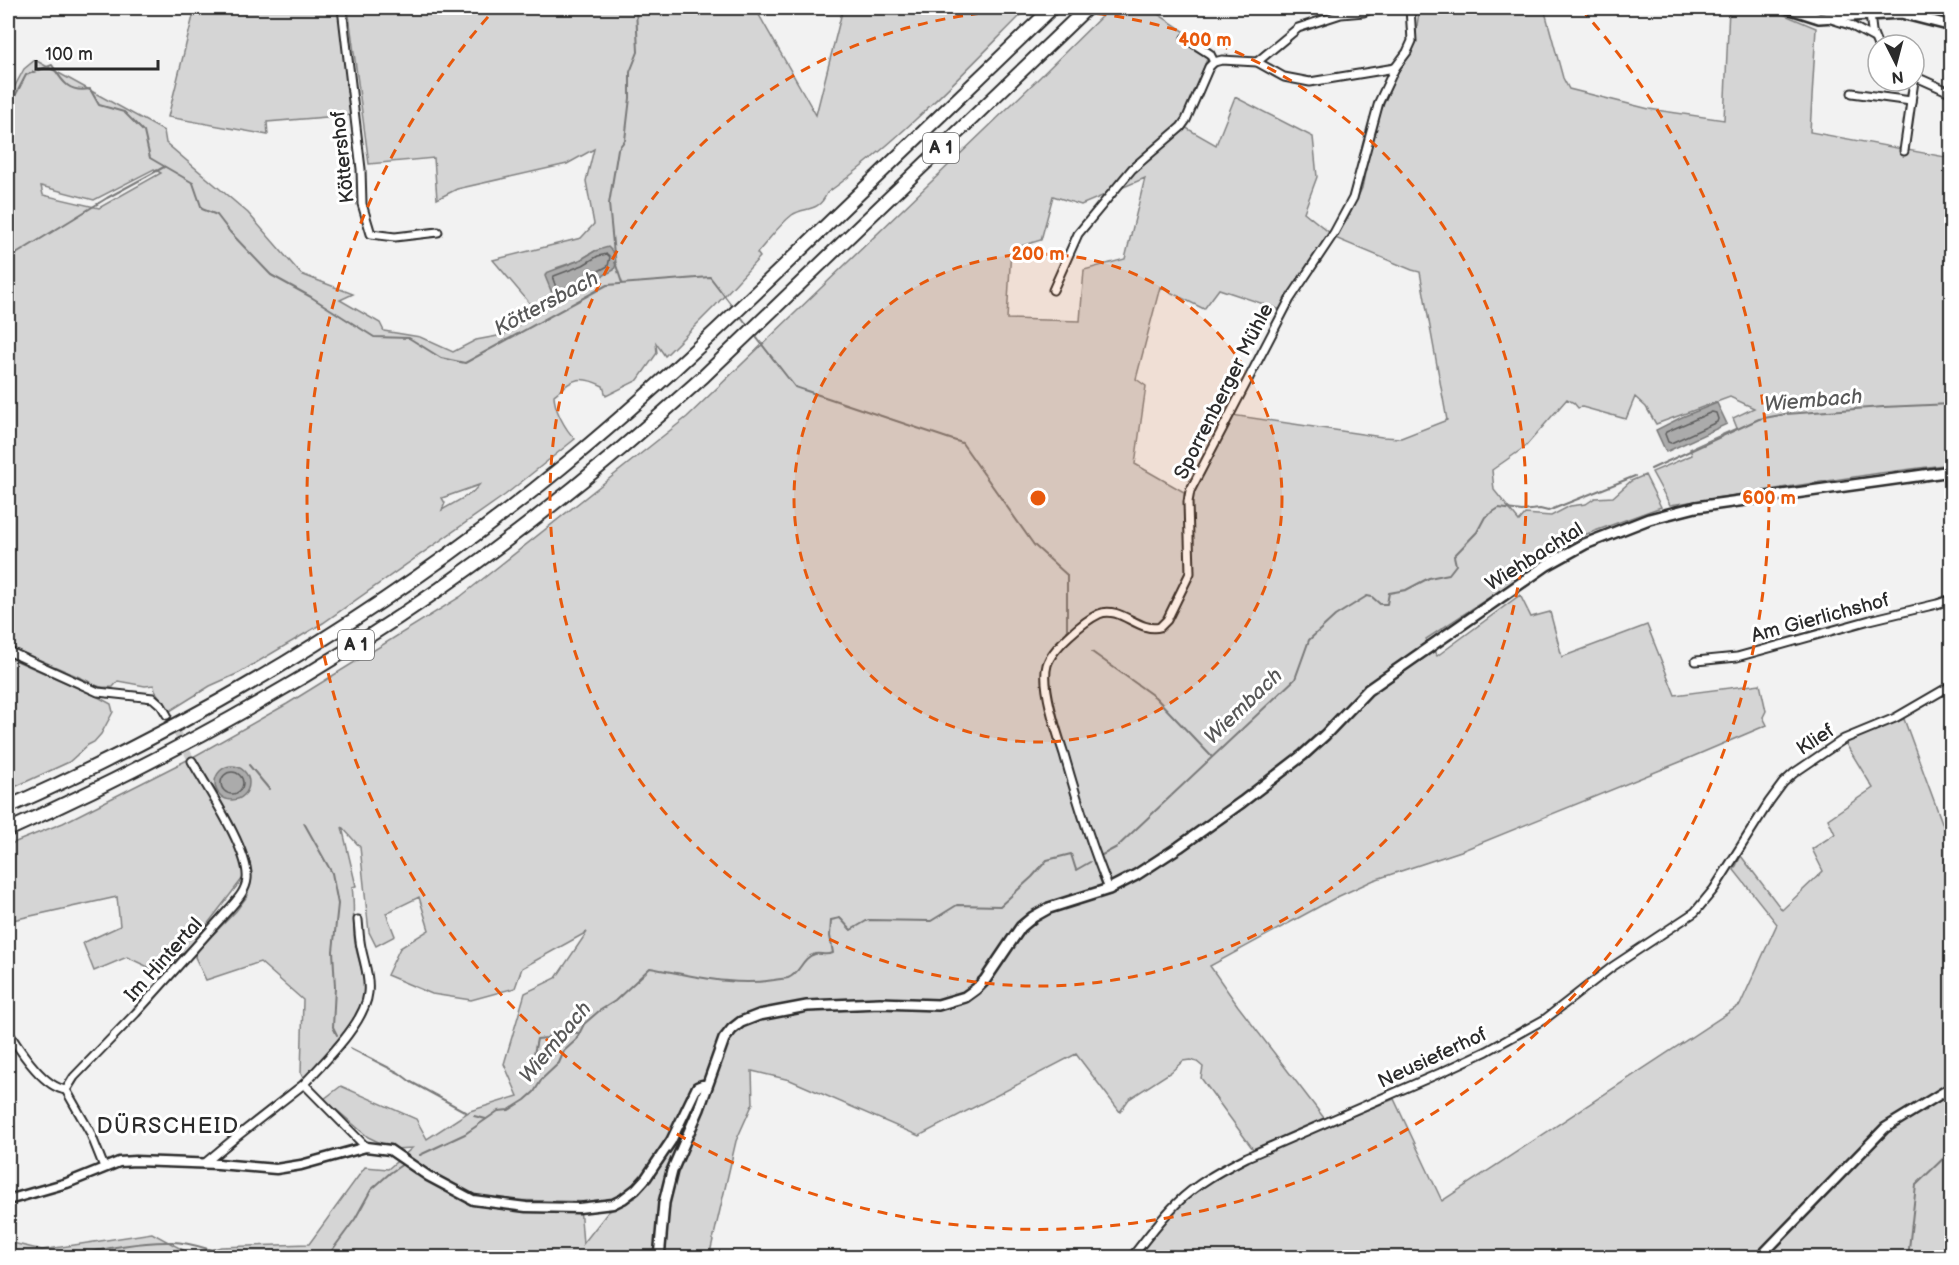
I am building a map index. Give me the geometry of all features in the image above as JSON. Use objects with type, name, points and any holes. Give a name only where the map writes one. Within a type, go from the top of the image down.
[{"type":"highway","name":"A 1","points":[[8,807],[99,764],[251,683],[341,628],[487,526],[561,468],[654,389],[1052,8]]},
{"type":"highway","name":"A 1","points":[[8,830],[149,763],[245,711],[361,642],[501,544],[671,406],[796,289],[1087,8]]},
{"type":"main road","points":[[1788,8],[1809,16],[1828,18],[1901,13],[1952,26]]},
{"type":"main road","name":"Wiehbachtal","points":[[659,1257],[667,1187],[724,1039],[741,1022],[759,1015],[807,1006],[869,1003],[938,1005],[951,1002],[976,989],[986,980],[1022,927],[1033,917],[1049,908],[1108,889],[1162,859],[1303,755],[1368,690],[1566,554],[1605,535],[1641,521],[1696,507],[1952,471]]},
{"type":"street","name":"Köttershof","points":[[342,8],[361,169],[362,204],[371,234],[395,237],[438,232]]},
{"type":"street","points":[[1257,62],[1306,24],[1374,8]]},
{"type":"street","name":"Sporrenberger Mühle","points":[[1108,889],[1084,823],[1053,718],[1048,697],[1047,665],[1067,638],[1100,613],[1112,613],[1149,628],[1160,627],[1167,620],[1190,573],[1188,502],[1190,490],[1290,298],[1347,212],[1357,187],[1374,114],[1395,68],[1412,41],[1410,8]]},
{"type":"street","points":[[1870,14],[1873,33]]},
{"type":"street","points":[[1828,18],[1850,25],[1866,34]]},
{"type":"street","points":[[1185,38],[1210,54],[1214,62]]},
{"type":"street","points":[[1053,290],[1078,234],[1132,168],[1181,127],[1209,67],[1214,62],[1222,60],[1257,62],[1284,77],[1310,82],[1395,68]]},
{"type":"street","points":[[1926,83],[1952,93]]},
{"type":"street","points":[[1851,93],[1911,101]]},
{"type":"street","points":[[1904,151],[1912,93]]},
{"type":"street","name":"Am Gierlichshof","points":[[1696,661],[1737,657],[1952,599]]},
{"type":"street","points":[[8,651],[98,692],[153,698],[167,715]]},
{"type":"street","name":"Klief","points":[[1732,862],[1769,802],[1794,773],[1844,739],[1895,718],[1952,685]]},
{"type":"street","name":"Im Hintertal","points":[[66,1090],[74,1077],[136,1013],[231,907],[246,884],[247,872],[244,859],[223,815],[192,761]]},
{"type":"street","name":"Neusieferhof","points":[[1131,1257],[1177,1203],[1202,1182],[1223,1169],[1478,1056],[1545,1019],[1612,967],[1695,912],[1732,862]]},
{"type":"street","points":[[205,1163],[304,1084],[353,1028],[368,994],[367,973],[360,945],[358,920]]},
{"type":"street","points":[[8,1032],[44,1078],[54,1087],[66,1090],[86,1124],[104,1167]]},
{"type":"street","points":[[304,1084],[366,1148]]},
{"type":"street","points":[[8,1200],[73,1181],[119,1162],[205,1163],[270,1169],[289,1168],[366,1148],[390,1150],[428,1176],[473,1200],[526,1207],[579,1208],[613,1204],[624,1199],[646,1178],[671,1142],[697,1087],[702,1084],[707,1085]]},
{"type":"street","points":[[1759,1257],[1885,1128],[1952,1087]]},
{"type":"shaded area","points":[[195,8],[339,8],[350,115],[267,122],[268,135],[168,117]]},
{"type":"shaded area","points":[[348,8],[755,8],[816,115],[843,8],[1028,8],[931,105],[881,151],[827,193],[815,207],[797,212],[787,219],[757,253],[760,257],[665,356],[656,343],[657,353],[638,380],[606,396],[603,386],[582,379],[572,382],[554,395],[561,418],[575,439],[505,495],[323,623],[170,711],[155,691],[154,685],[145,686],[118,681],[113,687],[100,687],[8,646],[8,99],[24,69],[35,60],[164,131],[166,143],[248,213],[301,274],[353,294],[340,300],[380,323],[384,331],[420,337],[453,352],[476,340],[503,335],[538,313],[493,260],[581,238],[594,224],[586,181],[594,149],[567,164],[457,189],[437,199],[434,158],[369,164]],"holes":[[[154,169],[161,173],[99,208],[43,195],[41,186],[94,200]],[[595,251],[616,264],[556,268],[580,260]],[[479,485],[472,493],[442,510],[445,503],[442,498]]]},
{"type":"shaded area","points":[[1110,8],[1163,8],[1158,14],[1211,49],[1181,125],[1216,145],[1235,97],[1313,137],[1317,177],[1304,212],[1331,234],[1281,310],[1219,289],[1204,309],[1160,287],[1136,379],[1146,386],[1135,464],[1184,492],[1188,562],[1183,583],[1162,622],[1158,625],[1165,628],[1194,572],[1190,504],[1192,494],[1232,415],[1401,438],[1447,420],[1420,272],[1335,238],[1348,218],[1362,188],[1374,128],[1395,77],[1415,39],[1418,8],[1544,8],[1563,78],[1569,89],[1649,109],[1724,120],[1729,8],[1768,8],[1816,28],[1810,132],[1951,158],[1951,464],[1670,505],[1652,472],[1692,455],[1690,449],[1737,428],[1733,418],[1754,408],[1730,397],[1656,424],[1646,407],[1635,397],[1626,419],[1582,407],[1578,408],[1567,399],[1525,447],[1492,470],[1494,490],[1519,521],[1525,514],[1551,516],[1570,506],[1586,504],[1595,498],[1613,497],[1631,481],[1645,475],[1661,507],[1584,535],[1426,639],[1437,656],[1520,595],[1531,617],[1550,612],[1562,657],[1647,625],[1675,695],[1760,684],[1766,711],[1763,717],[1767,725],[1461,851],[1374,880],[1337,897],[1210,966],[1324,1118],[1253,1149],[1201,1078],[1203,1067],[1190,1060],[1183,1061],[1171,1072],[1129,1099],[1120,1112],[1076,1054],[919,1136],[790,1080],[752,1071],[753,1103],[736,1141],[709,1257],[8,1258],[8,1242],[42,1250],[152,1233],[192,1255],[221,1247],[309,1244],[365,1167],[388,1169],[412,1148],[393,1149],[368,1137],[324,1099],[341,1086],[416,1119],[427,1139],[470,1111],[518,1096],[504,1064],[525,993],[556,978],[587,932],[522,968],[515,988],[471,1000],[432,994],[387,975],[400,948],[429,930],[419,897],[386,913],[395,936],[376,946],[369,932],[360,847],[342,827],[356,886],[352,887],[354,936],[364,979],[364,992],[357,1015],[349,1027],[305,1078],[301,1074],[303,1000],[260,962],[206,980],[195,957],[198,950],[236,911],[248,895],[243,878],[193,943],[161,973],[127,957],[94,971],[83,943],[120,926],[117,897],[8,921],[8,845],[63,823],[193,757],[287,704],[460,597],[687,417]],"holes":[[[1145,178],[1125,259],[1084,270],[1080,321],[1007,319],[1011,249],[1041,240],[1053,196],[1081,205]],[[630,1191],[635,1198],[608,1212],[583,1244],[580,1206],[525,1212],[499,1200],[601,1202],[617,1199]]]},
{"type":"shaded area","points":[[8,657],[98,697],[111,704],[113,712],[94,742],[69,762],[8,790]]},
{"type":"shaded area","points":[[1904,719],[1951,847],[1951,1257],[1131,1258],[1162,1220],[1204,1184],[1249,1158],[1394,1099],[1442,1201],[1740,1005],[1777,924],[1734,870],[1741,856],[1782,910],[1823,871],[1812,849],[1835,834],[1828,819],[1873,788],[1844,741]]},
{"type":"water","points":[[608,247],[615,254],[614,270],[557,300],[554,298],[545,276],[546,273]]},
{"type":"water","points":[[1717,403],[1727,424],[1666,452],[1656,430]]},
{"type":"water","points":[[232,766],[244,771],[249,783],[244,795],[232,800],[220,795],[215,783],[220,771]]},
{"type":"waterway","points":[[614,254],[609,204],[618,149],[625,140],[630,98],[630,72],[638,52],[636,8]]},
{"type":"waterway","name":"Köttersbach","points":[[8,107],[26,75],[52,65],[66,84],[76,89],[90,89],[99,105],[124,112],[144,132],[150,158],[193,183],[202,209],[217,215],[271,275],[374,337],[409,338],[441,358],[465,363],[607,285],[710,277],[733,307]]},
{"type":"waterway","points":[[8,259],[107,198],[164,167]]},
{"type":"waterway","points":[[615,262],[622,283]]},
{"type":"waterway","name":"Köttersbach","points":[[739,314],[748,326]]},
{"type":"waterway","name":"Köttersbach","points":[[753,333],[795,387],[962,443],[1034,545],[1067,575],[1067,630]]},
{"type":"waterway","name":"Wiembach","points":[[1651,469],[1759,419],[1786,414],[1952,404]]},
{"type":"waterway","name":"Wiembach","points":[[1102,855],[1117,847],[1295,679],[1309,640],[1335,616],[1367,596],[1380,604],[1387,604],[1389,593],[1406,590],[1429,578],[1449,574],[1456,565],[1454,556],[1477,532],[1485,517],[1499,508],[1548,511],[1635,476]]},
{"type":"waterway","name":"Köttersbach","points":[[1092,652],[1155,697],[1211,756]]},
{"type":"waterway","points":[[249,765],[269,789]]},
{"type":"waterway","points":[[304,823],[332,873],[338,904],[333,951],[335,987],[333,1027],[337,1035]]},
{"type":"waterway","name":"Wiembach","points":[[420,1155],[465,1134],[498,1111],[509,1110],[525,1100],[559,1063],[564,1051],[576,1040],[584,1024],[615,1001],[650,968],[728,981],[759,982],[788,978],[796,973],[810,956],[833,953],[830,936],[831,920],[840,918],[851,930],[868,920],[931,921],[957,905],[1000,906],[1047,860],[1071,854],[1076,870],[1090,862]]},
{"type":"waterway","points":[[534,1054],[537,1039],[547,1038],[553,1030],[578,1033]]},
{"type":"waterway","points":[[350,1048],[466,1112]]},
{"type":"waterway","points":[[474,1116],[486,1119]]},
{"type":"waterway","points":[[1908,1258],[1916,1185],[1952,1150]]},
{"type":"waterway","name":"Wiembach","points":[[330,1253],[355,1219],[371,1190],[403,1164]]},
{"type":"waterway","name":"Wiembach","points":[[64,1258],[118,1247],[159,1242],[181,1243],[235,1255],[309,1254]]},
{"type":"waterway","name":"Wiembach","points":[[8,1253],[45,1258]]},
{"type":"tunnel","points":[[167,715],[192,761]]},
{"type":"district","name":"DÜRSCHEID","points":[[168,1125]]}]
